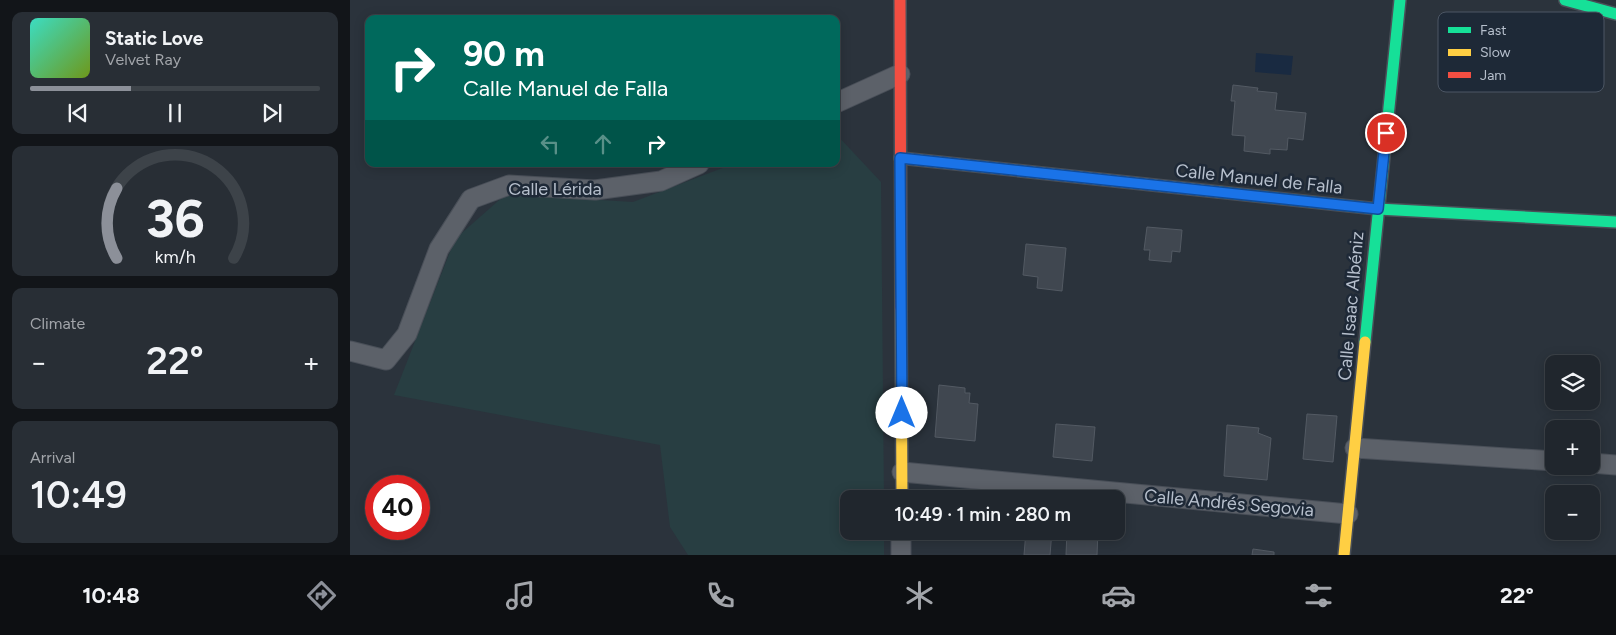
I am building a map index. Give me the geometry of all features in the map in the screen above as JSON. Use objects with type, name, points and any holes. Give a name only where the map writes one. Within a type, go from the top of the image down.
[{"type":"main road","points":[[900,0],[902,490]]},
{"type":"main road","name":"Calle Isaac Albéniz","points":[[1344,555],[1400,0]]},
{"type":"main road","points":[[1566,0],[1616,14]]},
{"type":"main road","name":"Calle Manuel de Falla","points":[[900,158],[1378,209],[1616,222]]},
{"type":"street","points":[[840,101],[900,74]]},
{"type":"street","name":"Calle Lérida","points":[[350,351],[386,360],[406,334],[439,249],[471,199],[509,185],[595,190],[661,181],[692,167]]},
{"type":"street","points":[[1355,448],[1545,460]]},
{"type":"street","points":[[1600,464],[1616,465]]},
{"type":"street","name":"Calle Andrés Segovia","points":[[902,472],[1348,514]]},
{"type":"street","points":[[901,540],[901,555]]},
{"type":"green space","points":[[840,138],[881,182],[884,490],[840,490],[840,540],[884,540],[884,555],[688,555],[670,527],[660,445],[394,395],[455,239],[506,194],[633,202],[725,167],[840,167]]},
{"type":"water","points":[[1256,53],[1293,56],[1291,75],[1255,72]]},
{"type":"building","points":[[1233,85],[1258,88],[1257,91],[1277,93],[1275,110],[1306,113],[1303,140],[1288,138],[1287,150],[1270,149],[1270,154],[1244,151],[1245,136],[1232,135],[1235,101],[1231,101]]},
{"type":"building","points":[[1147,227],[1182,230],[1180,252],[1172,251],[1171,262],[1149,260],[1150,250],[1144,250]]},
{"type":"building","points":[[1026,244],[1066,248],[1062,291],[1037,288],[1038,277],[1023,275]]},
{"type":"building","points":[[939,385],[965,388],[965,393],[970,393],[969,403],[978,404],[975,441],[935,437]]},
{"type":"building","points":[[1307,414],[1337,416],[1333,462],[1303,459]]},
{"type":"building","points":[[1056,424],[1095,427],[1092,461],[1053,457]]},
{"type":"building","points":[[1227,425],[1259,428],[1258,433],[1271,438],[1267,480],[1224,476]]},
{"type":"building","points":[[1025,540],[1051,540],[1050,555],[1024,555]]},
{"type":"building","points":[[1067,540],[1098,540],[1097,555],[1066,555]]},
{"type":"building","points":[[1253,549],[1274,552],[1274,555],[1252,555]]},
{"type":"traffic: fast","points":[[1365,342],[1400,0]]},
{"type":"traffic: fast","points":[[1565,0],[1616,14]]},
{"type":"traffic: fast","points":[[1219,192],[1378,209],[1616,222]]},
{"type":"traffic: slow","points":[[900,158],[1219,192]]},
{"type":"traffic: slow","points":[[901,310],[902,490]]},
{"type":"traffic: slow","points":[[1344,555],[1365,342]]},
{"type":"traffic: jam","points":[[900,0],[901,310]]},
{"type":"route","points":[[902,413],[900,158],[1378,209],[1386,133]]}]
